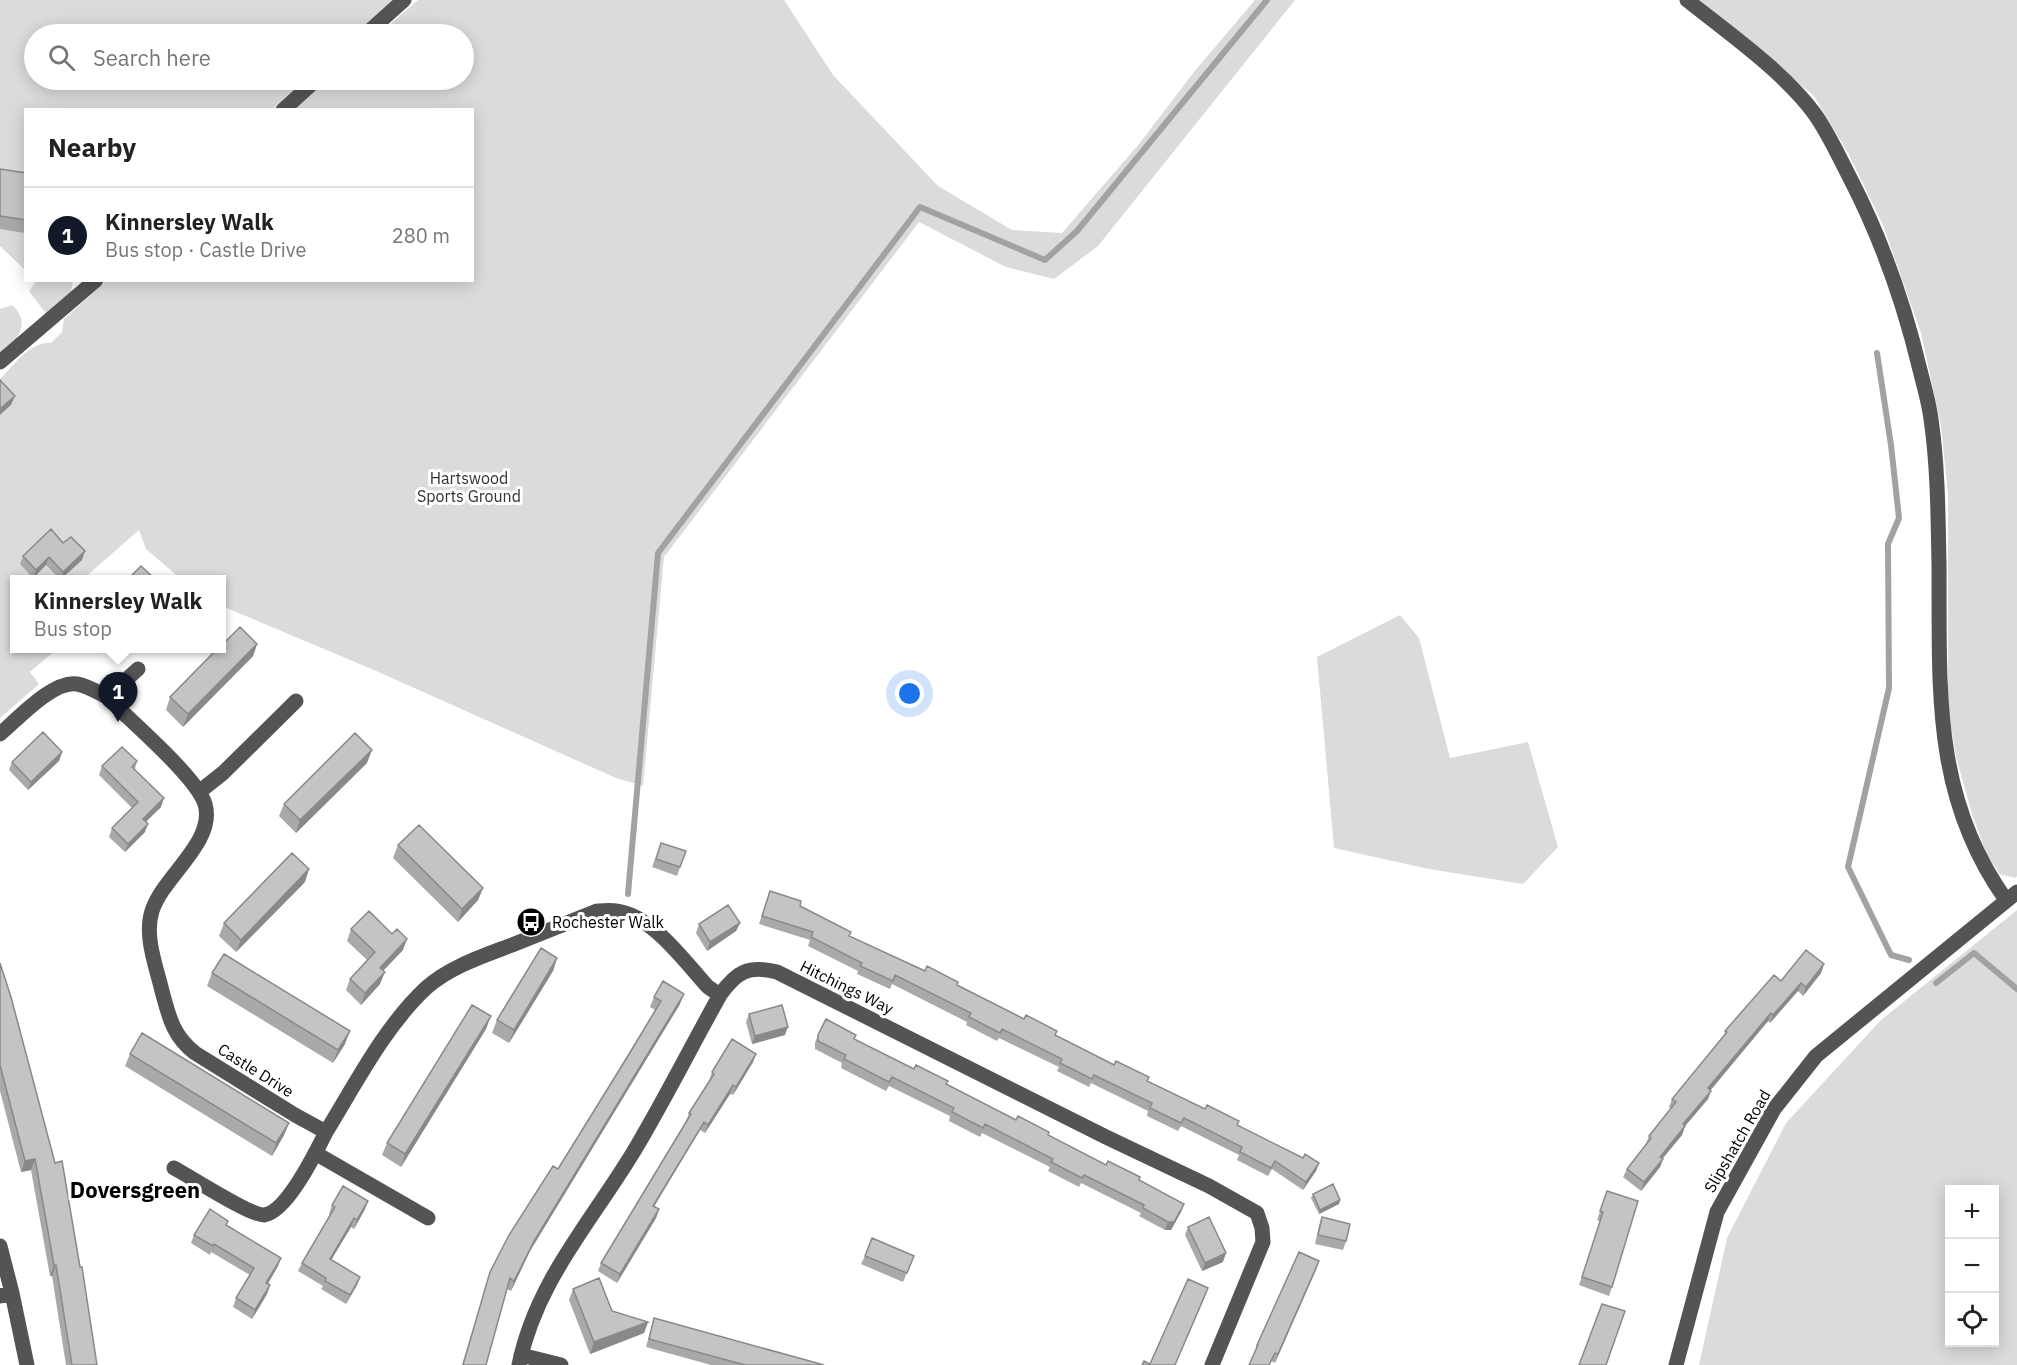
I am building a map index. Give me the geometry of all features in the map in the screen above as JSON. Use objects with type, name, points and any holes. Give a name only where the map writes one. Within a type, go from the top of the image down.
[{"type":"street","points":[[377,24],[404,0]]},
{"type":"street","points":[[1687,0],[1785,80],[1814,113],[1868,214],[1888,262],[1909,323],[1931,418],[1937,487],[1938,655],[1941,716],[1951,774],[1962,820],[1973,845],[2012,896]]},
{"type":"street","points":[[285,108],[305,90]]},
{"type":"street","points":[[0,362],[94,282]]},
{"type":"street","points":[[107,697],[138,669]]},
{"type":"street","name":"Castle Drive","points":[[0,734],[51,690],[74,683],[92,688],[107,697],[191,780],[199,792],[207,815],[203,833],[158,898],[152,911],[150,930],[170,1021],[183,1044],[195,1053],[326,1132]]},
{"type":"street","points":[[199,792],[223,773],[297,701]]},
{"type":"street","name":"Slipshatch Road","points":[[1676,1365],[1717,1212],[1774,1108],[1816,1056],[2012,896]]},
{"type":"street","points":[[174,1167],[246,1209],[261,1215],[275,1212],[285,1202],[376,1050],[408,1006],[427,987],[444,975],[480,957],[597,911],[616,910],[647,923],[708,987],[720,995]]},
{"type":"street","name":"Hitchings Way","points":[[520,1360],[534,1310],[557,1268],[636,1148],[720,995],[730,980],[743,971],[762,968],[777,972],[1106,1137],[1209,1186],[1257,1213],[1262,1228],[1263,1242],[1212,1365]]},
{"type":"street","points":[[315,1153],[428,1218]]},
{"type":"street","points":[[0,1246],[6,1294],[27,1365]]},
{"type":"street","points":[[520,1360],[561,1365]]},
{"type":"green space","points":[[0,0],[394,0],[367,24],[24,24],[24,90],[294,90],[273,108],[24,108],[24,192],[0,182]]},
{"type":"green space","name":"Hartswood Sports Ground","points":[[418,0],[784,0],[833,75],[938,186],[1012,230],[1062,233],[1139,144],[1194,72],[1255,0],[1295,0],[1098,246],[1054,279],[1006,267],[919,222],[664,557],[643,786],[616,778],[374,670],[226,608],[226,575],[176,575],[146,549],[139,530],[88,575],[10,575],[10,653],[52,653],[30,672],[39,684],[0,718],[0,415],[11,405],[0,392],[0,379],[23,355],[43,343],[51,343],[62,332],[64,319],[105,282],[474,282],[474,108],[294,108],[315,90],[474,90],[474,24],[390,24]]},
{"type":"green space","points":[[1700,0],[2017,0],[2017,876],[2015,878],[2000,874],[1987,855],[1972,814],[1956,757],[1948,707],[1948,494],[1941,426],[1921,333],[1883,225],[1848,153],[1814,96]]},
{"type":"green space","points":[[24,228],[24,269],[0,246],[0,229],[23,233]]},
{"type":"green space","points":[[35,282],[73,282],[71,292],[47,315],[29,291]]},
{"type":"green space","points":[[12,305],[18,312],[22,326],[12,345],[0,356],[0,309]]},
{"type":"green space","points":[[1400,615],[1419,638],[1450,758],[1528,742],[1558,847],[1523,884],[1429,869],[1334,848],[1317,657]]},
{"type":"green space","points":[[2017,910],[2017,1365],[1699,1365],[1727,1238],[1786,1123],[1881,1020]]},
{"type":"building","points":[[0,169],[24,173],[24,220],[0,216]]},
{"type":"building","points":[[0,380],[15,396],[0,409]]},
{"type":"building","points":[[51,529],[63,543],[71,537],[85,551],[63,572],[49,557],[36,570],[23,556]]},
{"type":"building","points":[[141,566],[151,575],[132,575]]},
{"type":"building","points":[[240,627],[257,644],[188,714],[170,697],[213,653],[226,653],[226,641]]},
{"type":"building","points":[[43,732],[62,752],[31,782],[12,762]]},
{"type":"building","points":[[355,733],[372,750],[300,820],[284,804]]},
{"type":"building","points":[[122,747],[137,761],[132,767],[164,798],[143,819],[148,824],[128,844],[112,828],[138,802],[102,766]]},
{"type":"building","points":[[419,825],[483,888],[462,909],[398,845]]},
{"type":"building","points":[[661,843],[686,851],[680,867],[656,859]]},
{"type":"building","points":[[292,853],[309,869],[241,940],[224,923]]},
{"type":"building","points":[[770,891],[801,901],[800,906],[851,932],[849,936],[925,971],[927,966],[958,982],[957,985],[1024,1019],[1026,1015],[1057,1031],[1055,1035],[1114,1065],[1116,1061],[1149,1077],[1147,1081],[1205,1109],[1207,1105],[1239,1121],[1237,1125],[1303,1158],[1305,1154],[1319,1163],[1306,1182],[1275,1161],[1271,1168],[1240,1152],[1242,1147],[1184,1118],[1181,1123],[1150,1108],[1152,1103],[1094,1075],[1092,1079],[1060,1063],[1062,1059],[1002,1029],[1000,1033],[969,1017],[971,1013],[895,975],[893,981],[860,966],[862,963],[811,937],[813,932],[762,916]]},
{"type":"building","points":[[728,905],[740,923],[710,942],[699,924]]},
{"type":"building","points":[[369,911],[392,934],[397,929],[407,939],[380,968],[385,972],[365,993],[350,979],[375,952],[351,929]]},
{"type":"building","points":[[541,948],[557,958],[514,1030],[497,1020]]},
{"type":"building","points":[[1806,950],[1824,964],[1806,987],[1801,983],[1773,1015],[1771,1013],[1708,1088],[1711,1091],[1683,1124],[1685,1126],[1660,1157],[1663,1159],[1644,1182],[1627,1169],[1676,1102],[1672,1099],[1727,1032],[1725,1031],[1774,975],[1781,981]]},
{"type":"building","points":[[224,954],[350,1031],[338,1050],[212,973]]},
{"type":"building","points":[[0,963],[55,1163],[62,1161],[97,1365],[72,1365],[56,1265],[54,1265],[35,1159],[25,1161],[0,1065]]},
{"type":"building","points":[[663,981],[684,994],[534,1241],[514,1281],[510,1278],[486,1365],[463,1365],[490,1272],[509,1235],[553,1166],[558,1169],[628,1056],[661,1001],[654,997]]},
{"type":"building","points":[[472,1005],[491,1016],[405,1154],[387,1143]]},
{"type":"building","points":[[782,1005],[788,1027],[755,1036],[749,1014]]},
{"type":"building","points":[[826,1019],[856,1035],[854,1039],[914,1069],[916,1065],[948,1081],[946,1084],[1016,1120],[1018,1116],[1049,1132],[1048,1135],[1106,1165],[1108,1161],[1140,1177],[1139,1180],[1184,1204],[1174,1222],[1168,1222],[1143,1208],[1144,1205],[1084,1175],[1082,1178],[1051,1162],[1053,1159],[985,1124],[983,1128],[952,1112],[954,1108],[892,1077],[889,1082],[844,1059],[846,1055],[818,1041],[818,1035]]},
{"type":"building","points":[[142,1033],[289,1123],[276,1143],[130,1054]]},
{"type":"building","points":[[732,1039],[756,1054],[736,1087],[733,1085],[708,1125],[704,1122],[653,1206],[659,1209],[620,1274],[601,1263],[691,1114],[689,1113],[714,1074],[712,1072]]},
{"type":"building","points":[[1333,1184],[1340,1200],[1320,1210],[1313,1194]]},
{"type":"building","points":[[343,1186],[368,1201],[357,1220],[354,1218],[330,1259],[360,1277],[350,1295],[325,1281],[326,1278],[302,1263],[335,1207],[332,1205]]},
{"type":"building","points":[[1607,1191],[1638,1201],[1612,1287],[1582,1277],[1603,1212],[1600,1211]]},
{"type":"building","points":[[210,1209],[228,1221],[226,1225],[281,1258],[266,1283],[270,1285],[255,1310],[236,1298],[254,1268],[194,1235]]},
{"type":"building","points":[[1209,1217],[1226,1253],[1205,1263],[1188,1227]]},
{"type":"building","points":[[1322,1217],[1350,1224],[1346,1241],[1318,1235]]},
{"type":"building","points":[[872,1238],[914,1256],[907,1273],[865,1256]]},
{"type":"building","points":[[1299,1252],[1319,1261],[1278,1354],[1275,1353],[1269,1365],[1249,1365],[1257,1345]]},
{"type":"building","points":[[599,1278],[612,1311],[648,1322],[594,1342],[573,1289]]},
{"type":"building","points":[[1188,1279],[1208,1288],[1175,1365],[1142,1365],[1144,1361],[1150,1364]]},
{"type":"building","points":[[1602,1304],[1625,1311],[1606,1365],[1579,1365]]},
{"type":"building","points":[[654,1318],[824,1365],[745,1365],[649,1339]]},
{"type":"waterway","points":[[628,894],[658,553],[920,207],[1045,260],[1077,231],[1267,0]]},
{"type":"waterway","points":[[1877,353],[1899,518],[1888,544],[1889,688],[1848,867],[1891,955],[1909,960]]},
{"type":"waterway","points":[[1936,983],[1974,953],[2017,989]]},
{"type":"place","name":"Kinnersley Walk","points":[[118,722]]},
{"type":"place","name":"Rochester Walk","points":[[531,922]]},
{"type":"district","name":"Doversgreen","points":[[135,1190]]}]
